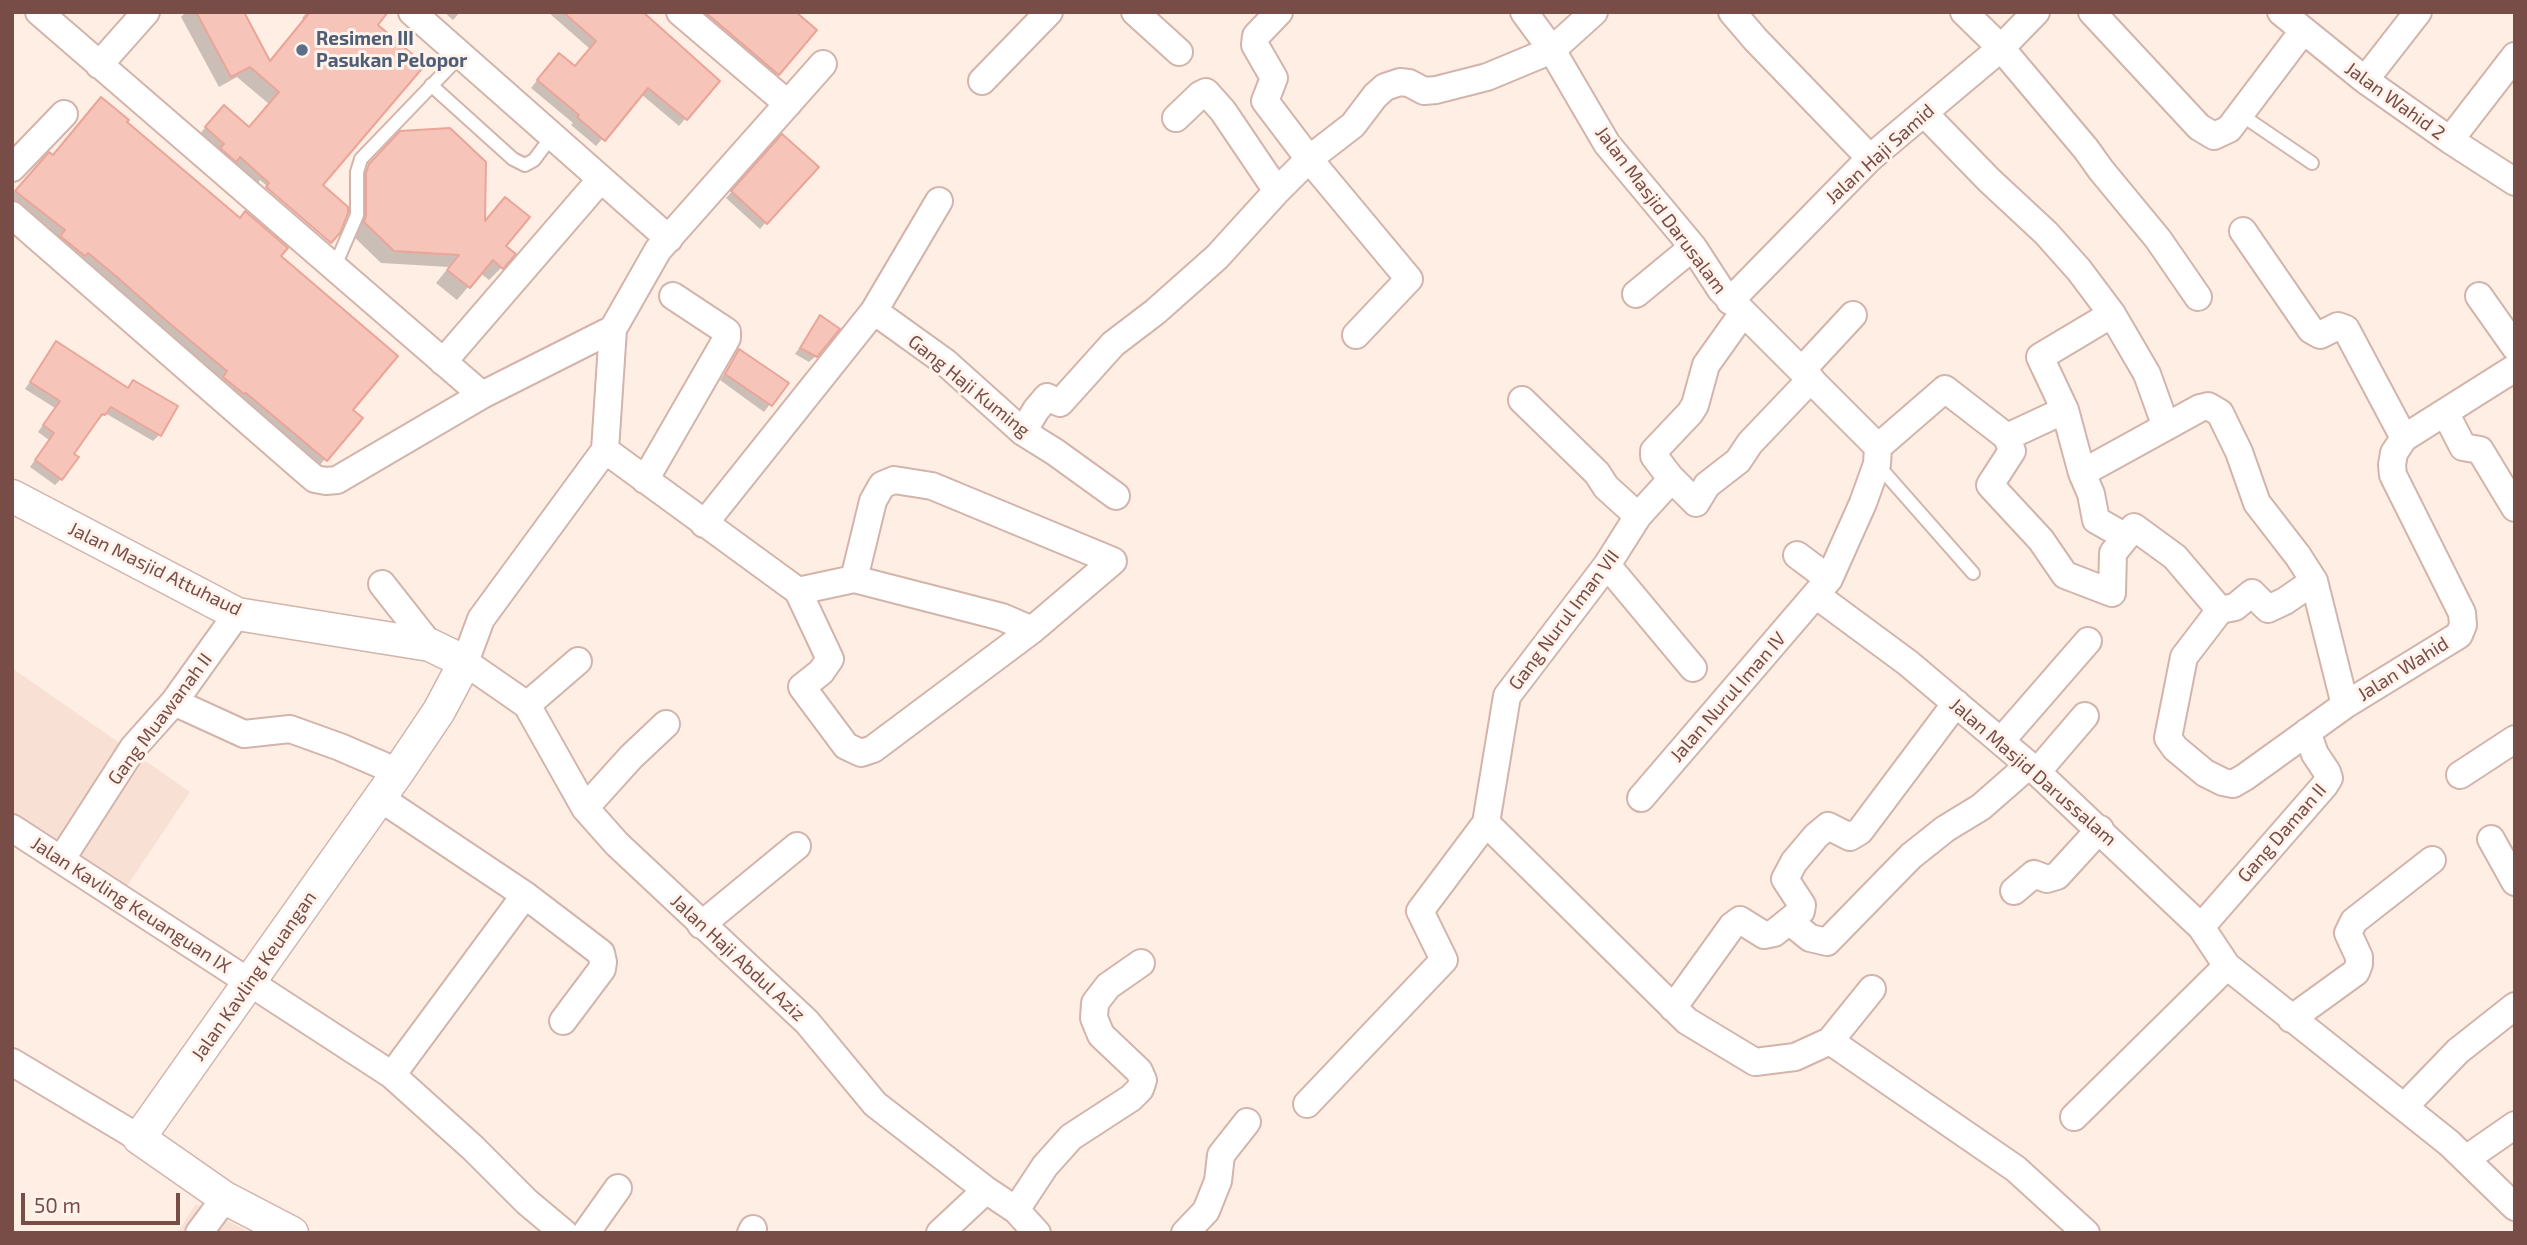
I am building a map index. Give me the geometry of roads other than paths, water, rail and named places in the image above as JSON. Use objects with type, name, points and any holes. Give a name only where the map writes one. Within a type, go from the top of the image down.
[{"type":"street","points":[[39,12],[482,396]]},
{"type":"street","points":[[99,65],[146,12]]},
{"type":"street","points":[[412,12],[669,239]]},
{"type":"street","points":[[681,12],[788,104]]},
{"type":"street","points":[[982,81],[1049,12]]},
{"type":"street","points":[[1135,12],[1179,52]]},
{"type":"street","points":[[1279,12],[1256,36],[1255,44],[1274,78],[1265,101],[1308,159],[1409,279],[1356,335]]},
{"type":"street","name":"Jalan Masjid Darusalam","points":[[1524,12],[1552,50],[1607,144],[1693,247],[1737,307]]},
{"type":"street","points":[[1023,432],[1036,410],[1048,397],[1060,403],[1113,344],[1155,312],[1217,257],[1308,159],[1353,124],[1385,87],[1400,82],[1409,83],[1424,91],[1436,90],[1487,77],[1552,50],[1594,12]]},
{"type":"street","points":[[1732,12],[1870,158]]},
{"type":"street","points":[[1964,12],[2001,48],[2158,239],[2198,297]]},
{"type":"street","name":"Jalan Haji Samid","points":[[1737,307],[1870,158],[2001,48],[2036,12]]},
{"type":"street","points":[[2092,12],[2199,127],[2214,136],[2229,129],[2240,114],[2293,19]]},
{"type":"street","points":[[2365,80],[2418,12]]},
{"type":"street","name":"Jalan Wahid 2","points":[[2293,19],[2365,80],[2515,182]]},
{"type":"street","points":[[2450,140],[2515,56]]},
{"type":"street","points":[[465,662],[481,619],[605,450],[613,328],[659,250],[823,64]]},
{"type":"street","points":[[1176,118],[1206,92],[1223,111],[1277,191]]},
{"type":"street","points":[[1924,113],[1989,180],[2046,233],[2079,270],[2112,314],[2147,374],[2166,427]]},
{"type":"street","points":[[12,168],[64,114]]},
{"type":"street","points":[[443,362],[601,179]]},
{"type":"street","points":[[704,524],[874,311],[939,201]]},
{"type":"street","points":[[12,215],[316,479],[326,481],[337,480],[482,396],[613,328]]},
{"type":"street","points":[[2243,231],[2311,330],[2320,335],[2338,326],[2346,329],[2404,438],[2515,368]]},
{"type":"street","points":[[1636,294],[1693,247]]},
{"type":"street","points":[[645,480],[727,338],[727,332],[673,296]]},
{"type":"street","points":[[2479,296],[2515,347]]},
{"type":"street","points":[[1853,315],[1806,374],[1750,443],[1738,461],[1707,485],[1696,503],[1654,456],[1654,451],[1690,414],[1706,365],[1737,307],[1806,374],[1878,455]]},
{"type":"street","name":"Gang Haji Kuming","points":[[874,311],[945,362],[1023,432],[1116,496]]},
{"type":"street","points":[[2112,314],[2040,357],[2065,410],[2082,473],[2091,494],[2096,520],[2126,537]]},
{"type":"street","points":[[1822,587],[1863,503],[1878,455],[1945,389],[2007,437],[2012,451],[1990,485],[2041,540],[2065,575],[2112,593],[2113,553],[2134,527],[2175,557],[2220,610],[2235,607],[2252,593],[2268,609],[2314,581]]},
{"type":"street","points":[[1522,400],[1597,473],[1606,487],[1638,516]]},
{"type":"street","points":[[2082,473],[2205,406],[2220,413],[2239,452],[2257,503],[2314,581],[2345,705]]},
{"type":"street","points":[[2007,437],[2065,410]]},
{"type":"street","points":[[2445,412],[2463,447],[2480,450],[2515,508]]},
{"type":"street","name":"Jalan Wahid","points":[[2220,610],[2184,657],[2168,738],[2175,748],[2205,773],[2233,784],[2345,705],[2459,635],[2463,625],[2462,613],[2393,475],[2394,453],[2404,438]]},
{"type":"street","points":[[605,450],[798,591],[830,659],[821,672],[802,687],[846,746],[861,753],[873,749],[1032,630],[1113,561],[932,486],[894,480],[882,485],[873,501],[854,579]]},
{"type":"street","name":"Gang Nurul Iman VII","points":[[1307,1104],[1444,960],[1420,911],[1486,823],[1507,696],[1607,565],[1638,516],[1670,477]]},
{"type":"street","name":"Jalan Masjid Attuhaud","points":[[12,496],[237,614],[430,645],[465,662]]},
{"type":"street","name":"Jalan Masjid Darussalam","points":[[1797,555],[1822,587],[2099,829],[2201,927],[2227,966],[2291,1019],[2406,1106],[2515,1207]]},
{"type":"street","points":[[1607,565],[1693,668]]},
{"type":"street","points":[[798,591],[854,579],[991,614],[1032,630]]},
{"type":"street","points":[[382,584],[430,645]]},
{"type":"street","name":"Jalan Nurul Iman IV","points":[[1641,799],[1822,587]]},
{"type":"street","name":"Gang Muawanah II","points":[[61,860],[133,748],[174,702],[237,614]]},
{"type":"street","points":[[2001,741],[2088,641]]},
{"type":"street","name":"Jalan Haji Abdul Aziz","points":[[465,662],[527,705],[584,808],[617,844],[701,925],[807,1022],[876,1104],[986,1190],[1016,1210],[1037,1233]]},
{"type":"street","name":"Jalan Kavling Keuangan","points":[[139,1138],[398,772],[439,711],[465,662]]},
{"type":"street","points":[[527,705],[578,662]]},
{"type":"street","points":[[174,702],[244,734],[290,729],[398,772]]},
{"type":"street","points":[[1673,1008],[1732,926],[1741,920],[1764,935],[1774,933],[1801,911],[1802,905],[1785,879],[1794,862],[1828,826],[1850,837],[1860,831],[1956,703]]},
{"type":"street","points":[[1789,921],[1810,938],[1827,942],[1911,856],[2033,769],[2085,716]]},
{"type":"street","points":[[584,808],[666,724]]},
{"type":"street","name":"Gang Daman II","points":[[2201,927],[2325,786],[2329,778],[2328,772],[2315,754],[2307,732]]},
{"type":"street","points":[[2460,775],[2515,739]]},
{"type":"street","points":[[380,798],[525,895],[598,950],[603,957],[603,965],[592,985],[563,1021]]},
{"type":"street","points":[[1486,823],[1687,1021],[1755,1062],[1795,1058],[1830,1041],[1872,989]]},
{"type":"street","name":"Jalan Kavling Keuanguan IX","points":[[12,828],[392,1075],[473,1148],[527,1202],[564,1233]]},
{"type":"street","points":[[2014,891],[2034,874],[2047,879],[2057,876],[2099,829]]},
{"type":"street","points":[[2491,839],[2515,882]]},
{"type":"street","points":[[701,925],[797,846]]},
{"type":"street","points":[[2291,1019],[2356,972],[2359,957],[2348,933],[2354,920],[2432,860]]},
{"type":"street","points":[[392,1075],[525,895]]},
{"type":"street","points":[[1016,1210],[1045,1166],[1071,1138],[1131,1098],[1140,1089],[1143,1080],[1139,1071],[1101,1035],[1094,1011],[1095,1003],[1108,986],[1141,963]]},
{"type":"street","points":[[2074,1117],[2227,966]]},
{"type":"street","points":[[2406,1106],[2458,1051],[2515,1006]]},
{"type":"street","points":[[1830,1041],[2016,1169],[2087,1233]]},
{"type":"street","points":[[12,1062],[139,1138],[225,1198],[292,1233]]},
{"type":"street","points":[[1185,1233],[1206,1211],[1218,1181],[1221,1155],[1247,1122]]},
{"type":"street","points":[[2466,1159],[2515,1125]]},
{"type":"street","points":[[586,1233],[618,1188]]},
{"type":"street","points":[[940,1233],[986,1190]]},
{"type":"street","points":[[199,1233],[225,1198]]},
{"type":"lane","points":[[334,268],[357,215],[357,172],[361,159],[461,55]]},
{"type":"lane","points":[[431,85],[513,159],[525,164],[534,160],[552,136]]},
{"type":"lane","points":[[2240,114],[2312,163]]},
{"type":"lane","points":[[1878,455],[1973,573]]},
{"type":"place","name":"Resimen III Pasukan Pelopor","points":[[302,50]]}]
